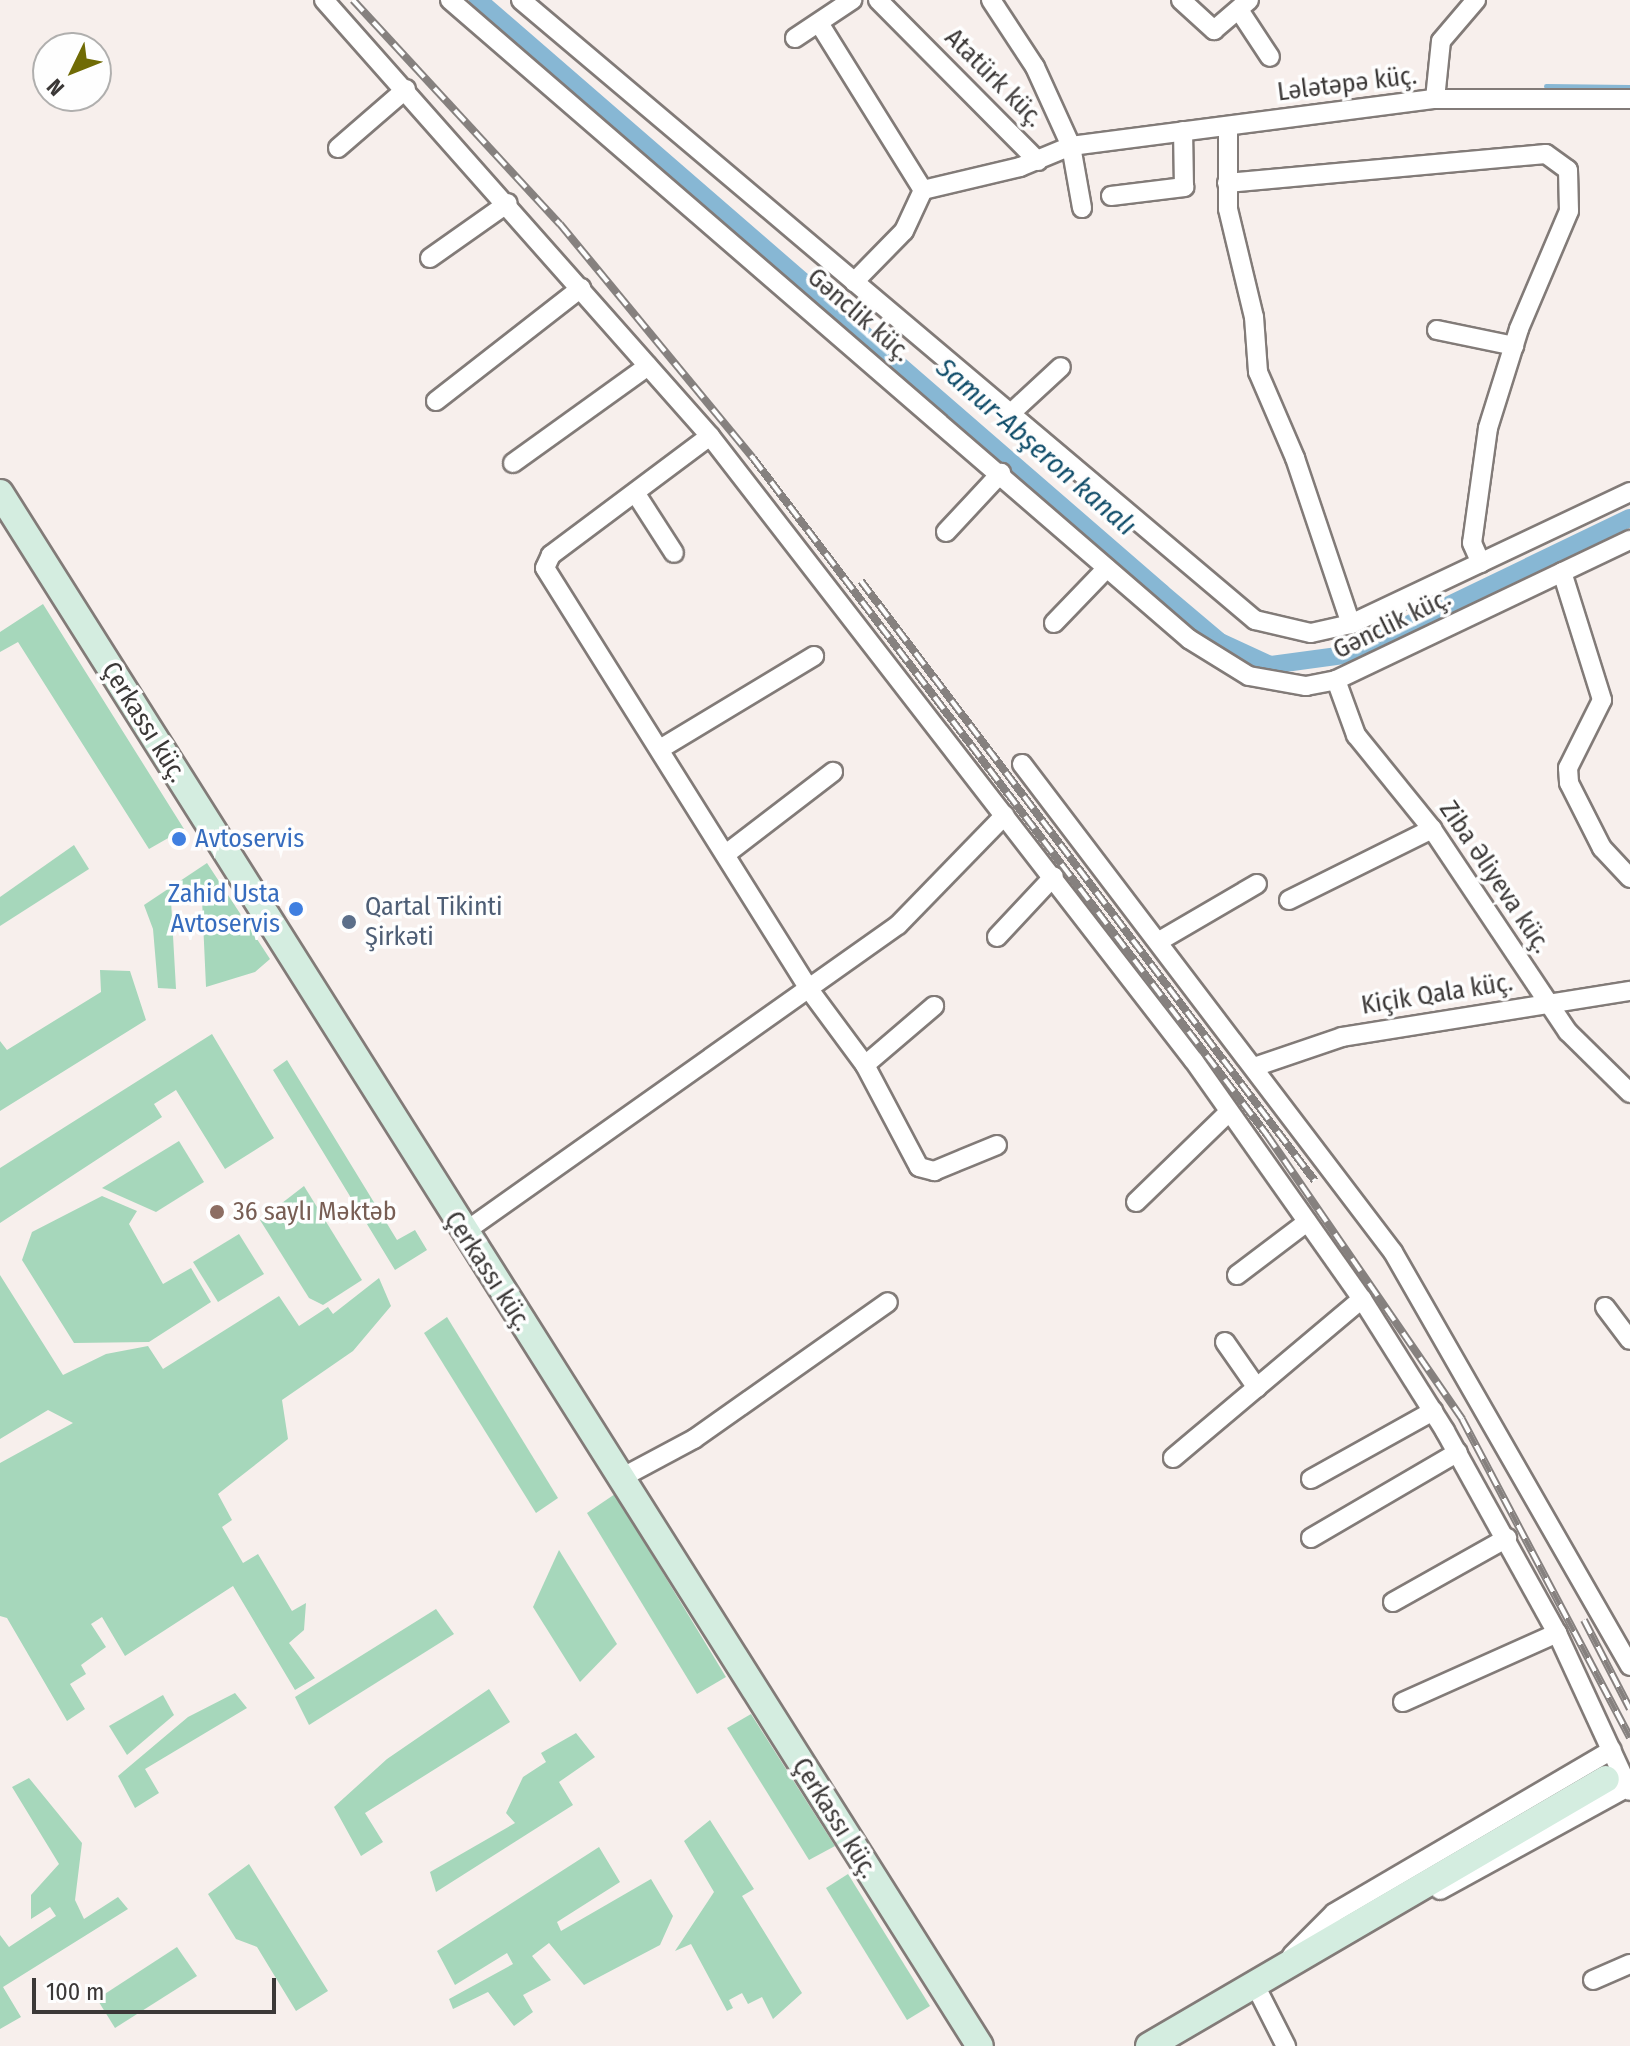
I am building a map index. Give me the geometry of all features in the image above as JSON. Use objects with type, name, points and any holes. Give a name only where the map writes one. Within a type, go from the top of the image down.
[{"type":"street","points":[[324,0],[508,203],[710,436],[1054,876],[1229,1112],[1362,1299],[1458,1452],[1557,1633],[1612,1750],[1621,1786],[1279,1968],[1162,2043]]},
{"type":"street","name":"Gənclik küç.","points":[[450,0],[1001,473],[1189,639],[1249,676],[1306,686],[1336,680],[1630,540]]},
{"type":"street","name":"Gənclik küç.","points":[[521,0],[1236,609],[1294,632],[1351,624],[1630,492]]},
{"type":"street","points":[[795,38],[852,0]]},
{"type":"street","name":"Atatürk küç.","points":[[878,0],[1038,161]]},
{"type":"street","points":[[991,0],[1035,67],[1071,146],[1082,208]]},
{"type":"street","points":[[1181,0],[1214,30],[1244,5],[1270,57]]},
{"type":"street","points":[[1435,99],[1441,41],[1476,0]]},
{"type":"street","points":[[819,23],[923,190],[904,231],[854,282]]},
{"type":"street","points":[[338,148],[406,89]]},
{"type":"street","name":"Lələtəpə küç.","points":[[923,190],[1038,161],[1071,146],[1183,131],[1435,99],[1630,99]]},
{"type":"street","points":[[1228,126],[1227,183],[1258,372],[1295,458],[1351,624]]},
{"type":"street","points":[[1111,196],[1184,187],[1183,131]]},
{"type":"street","points":[[1227,183],[1546,154],[1561,161],[1571,183],[1569,211],[1514,346],[1486,443],[1472,543],[1481,563]]},
{"type":"street","points":[[430,258],[508,203]]},
{"type":"street","points":[[436,401],[581,288]]},
{"type":"street","points":[[1437,330],[1514,346]]},
{"type":"street","points":[[513,463],[648,366]]},
{"type":"street","points":[[1010,414],[1061,367]]},
{"type":"street","points":[[710,436],[551,555],[545,568],[808,988],[865,1065],[926,1171],[997,1145]]},
{"type":"street","points":[[946,532],[1001,473]]},
{"type":"street","name":"Çerkassı küç.","points":[[0,493],[463,1233],[980,2046]]},
{"type":"street","points":[[636,494],[674,553]]},
{"type":"street","points":[[1054,623],[1107,568]]},
{"type":"street","points":[[1562,572],[1602,700],[1568,768],[1569,783],[1602,848],[1630,878]]},
{"type":"street","points":[[660,749],[814,656]]},
{"type":"street","name":"Ziba Əliyeva küç.","points":[[1336,680],[1356,735],[1432,829],[1568,1032],[1630,1093]]},
{"type":"street","points":[[1022,764],[1257,1066],[1393,1252],[1546,1510],[1630,1666]]},
{"type":"street","points":[[726,854],[833,772]]},
{"type":"street","points":[[463,1233],[898,925],[1005,815]]},
{"type":"street","points":[[1289,900],[1432,829]]},
{"type":"street","points":[[997,937],[1054,876]]},
{"type":"street","points":[[1161,940],[1257,884]]},
{"type":"street","name":"Kiçik Qala küç.","points":[[1257,1066],[1342,1037],[1630,991]]},
{"type":"street","points":[[865,1065],[934,1006]]},
{"type":"street","points":[[1136,1202],[1229,1112]]},
{"type":"street","points":[[1237,1275],[1307,1222]]},
{"type":"street","points":[[1173,1458],[1362,1299]]},
{"type":"street","points":[[621,1478],[694,1439],[888,1302]]},
{"type":"street","points":[[1605,1307],[1630,1340]]},
{"type":"street","points":[[1225,1342],[1257,1388]]},
{"type":"street","points":[[1311,1479],[1433,1411]]},
{"type":"street","points":[[1311,1538],[1458,1452]]},
{"type":"street","points":[[1393,1602],[1507,1538]]},
{"type":"street","points":[[1403,1702],[1557,1633]]},
{"type":"street","points":[[1279,1968],[1334,1913],[1612,1750]]},
{"type":"street","points":[[1593,1980],[1630,1964]]},
{"type":"street","points":[[1254,1983],[1286,2046]]},
{"type":"green space","points":[[43,604],[184,829],[149,849],[18,642],[0,652],[0,632]]},
{"type":"green space","points":[[74,845],[89,869],[0,926],[0,897]]},
{"type":"green space","points":[[207,863],[270,959],[255,972],[206,987],[202,899],[171,900],[176,989],[158,988],[153,929],[144,905]]},
{"type":"green space","points":[[100,970],[130,971],[146,1020],[0,1111],[0,1041],[7,1050],[101,992]]},
{"type":"green space","points":[[212,1034],[274,1138],[225,1169],[176,1090],[154,1104],[162,1117],[0,1223],[0,1168]]},
{"type":"green space","points":[[287,1060],[397,1240],[415,1230],[427,1250],[395,1270],[273,1070]]},
{"type":"green space","points":[[179,1141],[204,1182],[156,1212],[102,1188]]},
{"type":"green space","points":[[304,1186],[362,1280],[323,1305],[309,1298],[260,1220]]},
{"type":"green space","points":[[102,1196],[137,1211],[129,1224],[163,1284],[191,1268],[211,1302],[149,1342],[74,1343],[22,1260],[32,1232]]},
{"type":"green space","points":[[239,1234],[264,1274],[218,1302],[193,1262]]},
{"type":"green space","points":[[0,1275],[63,1375],[106,1354],[148,1346],[163,1369],[279,1296],[299,1326],[328,1307],[333,1314],[379,1278],[391,1306],[353,1351],[282,1400],[288,1439],[218,1494],[232,1520],[222,1527],[243,1563],[258,1554],[292,1611],[306,1603],[304,1630],[289,1643],[315,1678],[295,1690],[233,1586],[125,1656],[102,1617],[91,1624],[106,1647],[81,1665],[86,1674],[70,1684],[85,1709],[67,1721],[7,1618],[0,1616],[0,1463],[73,1423],[48,1410],[0,1439]]},
{"type":"green space","points":[[447,1317],[558,1498],[536,1513],[424,1333]]},
{"type":"green space","points":[[615,1494],[726,1677],[697,1694],[587,1513]]},
{"type":"green space","points":[[559,1550],[617,1644],[580,1682],[533,1607]]},
{"type":"green space","points":[[436,1609],[454,1634],[309,1725],[295,1697]]},
{"type":"green space","points":[[489,1689],[510,1722],[365,1813],[383,1842],[361,1856],[334,1807],[387,1759]]},
{"type":"green space","points":[[235,1693],[247,1708],[145,1769],[159,1793],[135,1808],[118,1776],[188,1717]]},
{"type":"green space","points":[[163,1695],[174,1715],[127,1755],[109,1726]]},
{"type":"green space","points":[[751,1714],[835,1846],[809,1860],[727,1728]]},
{"type":"green space","points":[[576,1733],[595,1757],[559,1782],[573,1805],[436,1892],[430,1872],[515,1823],[506,1813],[523,1777],[546,1762],[541,1753]]},
{"type":"green space","points":[[29,1778],[82,1843],[75,1900],[84,1919],[118,1897],[128,1909],[3,1987],[21,2017],[0,2029],[0,1935],[9,1947],[56,1916],[50,1907],[31,1919],[31,1895],[59,1864],[12,1787]]},
{"type":"green space","points":[[710,1820],[754,1889],[742,1896],[802,1993],[773,2019],[762,1997],[748,2004],[742,1993],[729,2000],[733,2008],[727,2011],[691,1944],[675,1951],[714,1892],[684,1841]]},
{"type":"green space","points":[[599,1847],[620,1882],[557,1922],[561,1931],[651,1879],[673,1916],[660,1945],[584,1985],[549,1943],[532,1956],[551,1980],[523,1995],[533,2012],[514,2026],[488,1992],[453,2009],[449,1999],[513,1964],[507,1953],[455,1985],[437,1951]]},
{"type":"green space","points":[[249,1864],[328,1991],[296,2011],[257,1947],[236,1939],[208,1894]]},
{"type":"green space","points":[[848,1874],[930,2006],[907,2020],[826,1888]]},
{"type":"green space","points":[[177,1947],[197,1976],[115,2028],[97,1999]]},
{"type":"waterway","name":"Samur-Abşeron kanalı","points":[[478,0],[1220,642],[1270,665],[1345,655],[1630,518]]},
{"type":"waterway","points":[[1546,86],[1630,87]]},
{"type":"railway","points":[[353,0],[560,224],[753,458],[1267,1135],[1462,1419],[1630,1737]]},
{"type":"railway","points":[[861,581],[1315,1181]]},
{"type":"railway","points":[[1584,1620],[1630,1709]]},
{"type":"place","name":"Avtoservis","points":[[179,839]]},
{"type":"place","name":"Zahid Usta Avtoservis","points":[[296,909]]},
{"type":"place","name":"Qartal Tikinti Şirkәti","points":[[349,922]]},
{"type":"place","name":"36 saylı Məktəb","points":[[217,1212]]}]
